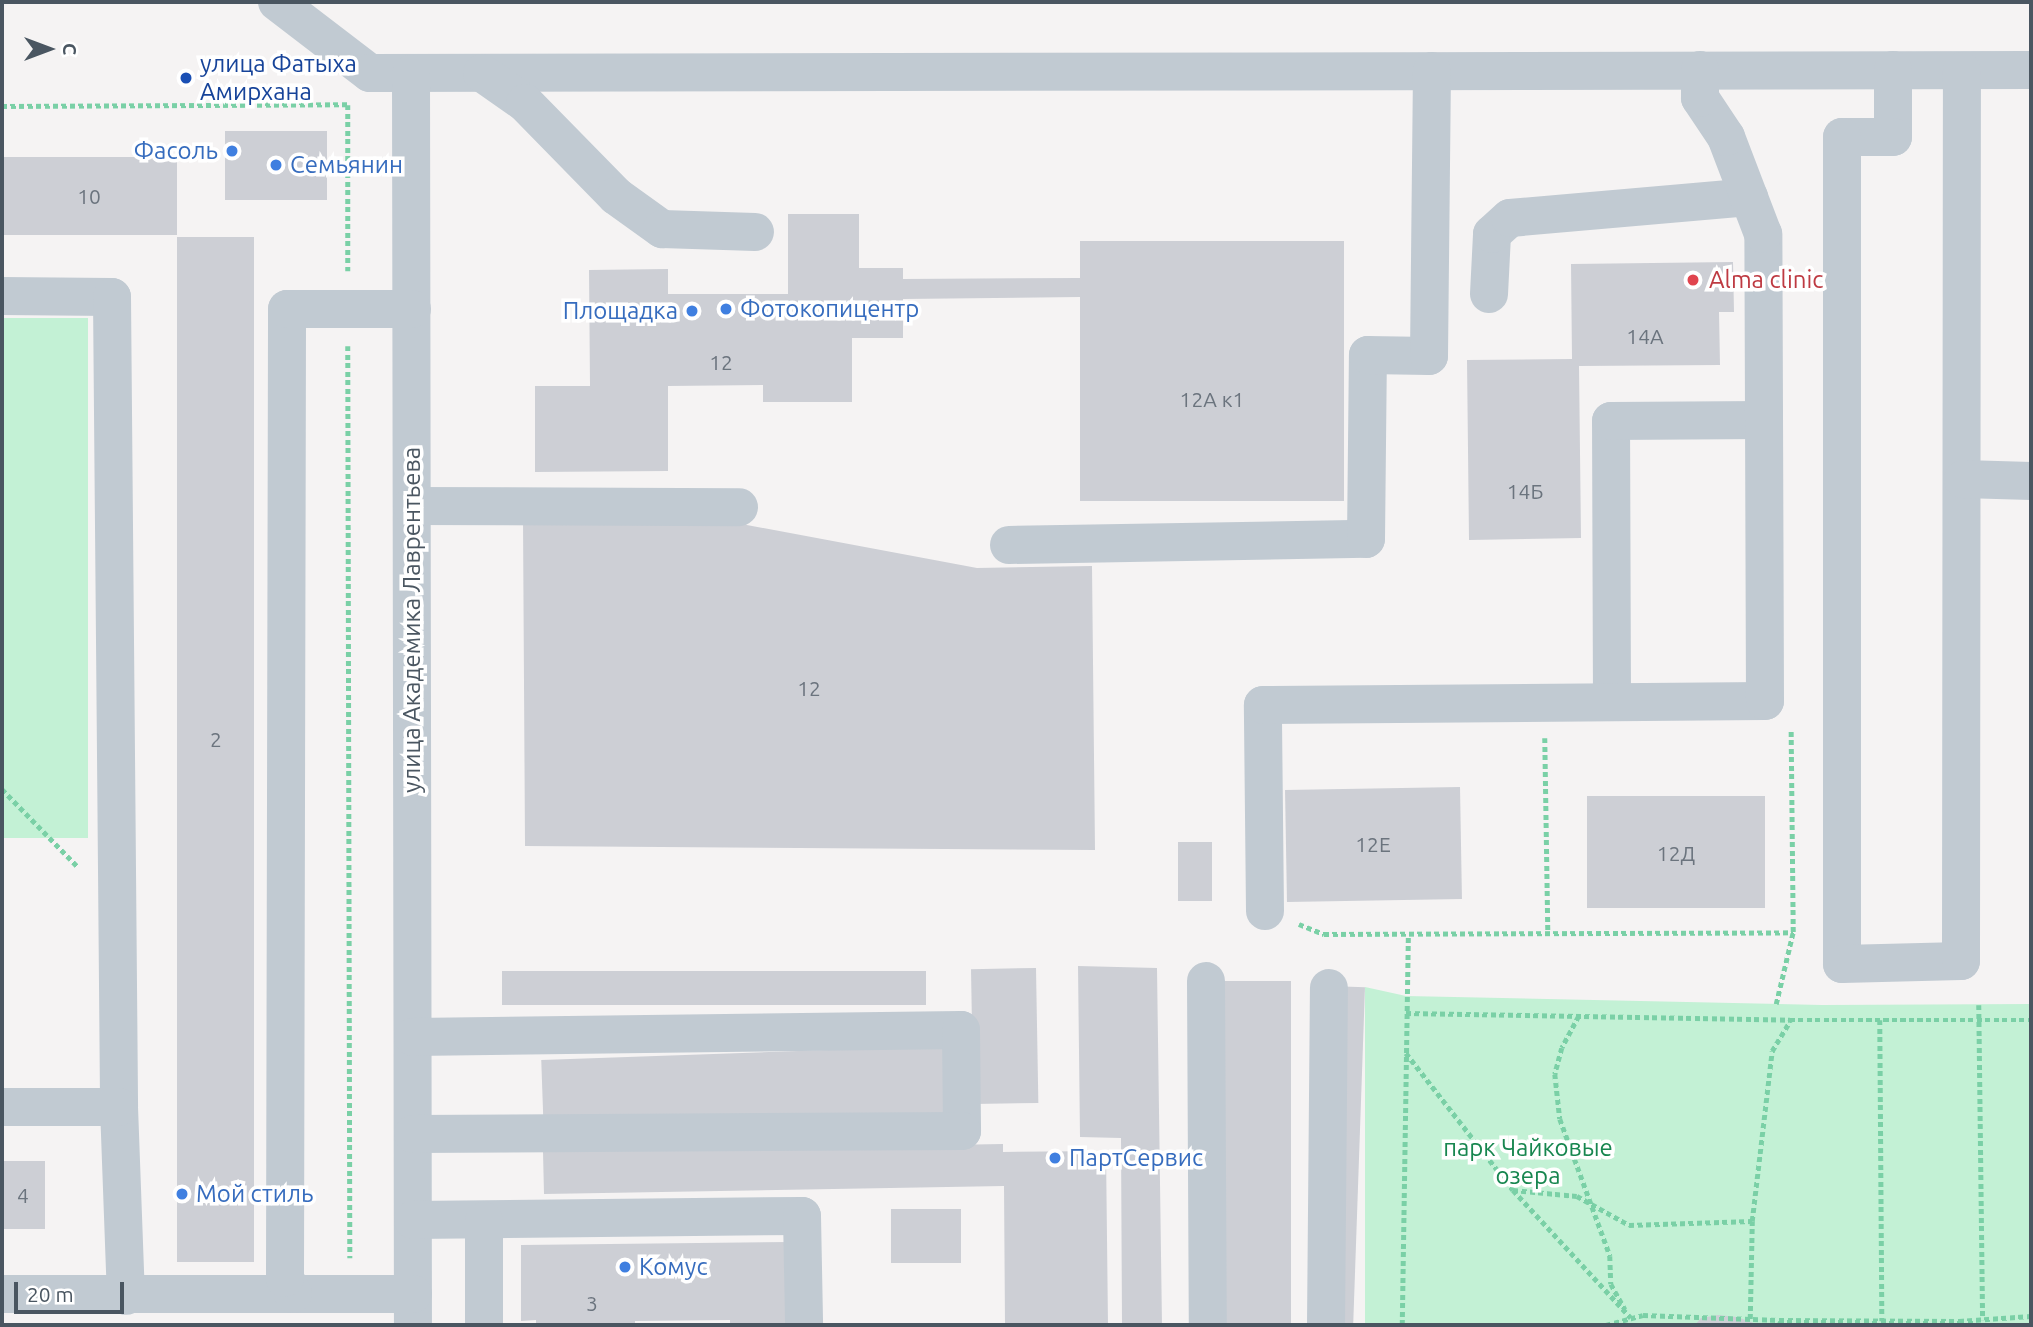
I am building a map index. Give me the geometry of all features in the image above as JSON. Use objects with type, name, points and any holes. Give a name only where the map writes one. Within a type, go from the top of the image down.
[{"type":"street","points":[[277,2],[370,73],[2031,70]]},
{"type":"street","points":[[1265,911],[1263,705],[1765,701],[1763,234],[1726,137],[1700,98],[1700,70]]},
{"type":"street","points":[[1893,70],[1893,137],[1842,137],[1842,964],[1961,961],[1964,479],[1962,71]]},
{"type":"street","points":[[1009,545],[1366,539],[1368,355],[1429,356],[1432,71]]},
{"type":"street","points":[[482,73],[526,103],[616,196],[662,229],[755,232]]},
{"type":"street","name":"улица Академика Лаврентьева","points":[[411,74],[414,1310]]},
{"type":"street","points":[[1489,294],[1492,234],[1510,218],[1749,197]]},
{"type":"street","points":[[2,296],[113,297],[119,1107],[126,1296]]},
{"type":"street","points":[[293,1294],[285,1279],[287,309],[412,309]]},
{"type":"street","points":[[1612,702],[1611,421],[1763,420]]},
{"type":"street","points":[[1964,479],[2031,481]]},
{"type":"street","points":[[412,506],[739,507]]},
{"type":"street","points":[[1206,981],[1208,1325]]},
{"type":"street","points":[[1326,1325],[1329,988]]},
{"type":"street","points":[[413,1037],[961,1030],[962,1131],[413,1134]]},
{"type":"street","points":[[2,1107],[119,1107]]},
{"type":"street","points":[[413,1220],[803,1216],[804,1325]]},
{"type":"street","points":[[484,1221],[484,1325]]},
{"type":"street","points":[[2,1294],[350,1294],[414,1310]]},
{"type":"path","points":[[2,106],[348,104],[350,1294]]},
{"type":"path","points":[[1765,701],[1792,702],[1793,932],[1776,1004]]},
{"type":"path","points":[[1545,703],[1548,933]]},
{"type":"path","points":[[2,789],[117,908]]},
{"type":"path","points":[[1265,911],[1325,934],[1793,932]]},
{"type":"path","points":[[1402,1325],[1408,934]]},
{"type":"path","points":[[1979,1006],[1983,1320]]},
{"type":"path","points":[[1406,1013],[1790,1020],[2031,1020]]},
{"type":"path","points":[[1579,1016],[1562,1048],[1555,1074],[1560,1119],[1609,1256],[1611,1284],[1631,1318]]},
{"type":"path","points":[[1751,1319],[1752,1221],[1772,1051],[1790,1020]]},
{"type":"path","points":[[1880,1020],[1882,1321]]},
{"type":"path","points":[[1406,1052],[1513,1190],[1631,1318]]},
{"type":"path","points":[[1513,1190],[1577,1196],[1629,1225],[1752,1221]]},
{"type":"path","points":[[1606,1325],[1643,1315],[1959,1323],[2031,1316]]},
{"type":"path","points":[[1779,1320],[1786,1325]]},
{"type":"green space","points":[[2,318],[88,318],[88,838],[2,838]]},
{"type":"green space","name":"парк Чайковые озера","points":[[1365,987],[1406,996],[1822,1005],[2031,1004],[2031,1325],[1365,1325]]},
{"type":"building","name":"Семьянин","points":[[225,131],[327,131],[327,200],[225,200]]},
{"type":"building","points":[[2,157],[177,157],[177,235],[2,235]]},
{"type":"building","points":[[788,214],[859,214],[859,268],[903,268],[903,279],[1080,278],[1080,241],[1344,241],[1344,501],[1080,501],[1080,297],[903,299],[903,338],[852,338],[852,402],[763,402],[763,385],[668,386],[668,471],[535,472],[535,386],[590,386],[589,270],[668,269],[668,294],[788,294]]},
{"type":"building","points":[[177,237],[254,237],[254,1262],[177,1262]]},
{"type":"building","points":[[1733,262],[1734,312],[1719,312],[1720,365],[1579,366],[1581,538],[1469,540],[1467,360],[1572,359],[1571,264]]},
{"type":"building","points":[[523,520],[731,522],[977,568],[1092,566],[1095,850],[525,846]]},
{"type":"building","points":[[1460,787],[1462,899],[1287,902],[1285,790]]},
{"type":"building","points":[[1587,796],[1765,796],[1765,908],[1587,908]]},
{"type":"building","points":[[1178,842],[1212,842],[1212,901],[1178,901]]},
{"type":"building","points":[[1078,966],[1157,968],[1162,1325],[1122,1325],[1121,1138],[1080,1137]]},
{"type":"building","points":[[1036,968],[1038,1103],[973,1104],[971,969]]},
{"type":"building","points":[[502,971],[926,971],[926,1005],[502,1005]]},
{"type":"building","points":[[1214,981],[1291,981],[1291,1325],[1214,1325]]},
{"type":"building","points":[[1329,986],[1365,987],[1353,1325],[1317,1325]]},
{"type":"building","points":[[943,1046],[945,1116],[544,1130],[541,1060]]},
{"type":"building","points":[[1003,1144],[1003,1152],[1106,1151],[1108,1325],[1005,1325],[1004,1186],[544,1194],[543,1152]]},
{"type":"building","points":[[2,1161],[45,1161],[45,1229],[2,1229]]},
{"type":"building","points":[[891,1209],[961,1209],[961,1263],[891,1263]]},
{"type":"building","points":[[791,1242],[791,1325],[730,1325],[730,1320],[635,1321],[635,1325],[536,1325],[536,1320],[521,1321],[521,1245]]},
{"type":"building","points":[[1718,1315],[1737,1317],[1759,1325],[1695,1325],[1701,1318]]},
{"type":"place","name":"улица Фатыха Амирхана","points":[[186,78]]},
{"type":"place","name":"Фасоль","points":[[232,151]]},
{"type":"place","name":"Семьянин","points":[[276,165]]},
{"type":"place","name":"Alma clinic","points":[[1693,280]]},
{"type":"place","name":"Фотокопицентр","points":[[726,309]]},
{"type":"place","name":"Площадка","points":[[692,311]]},
{"type":"place","name":"ПартСервис","points":[[1055,1158]]},
{"type":"place","name":"Мой стиль","points":[[182,1194]]},
{"type":"place","name":"Комус","points":[[625,1267]]}]
